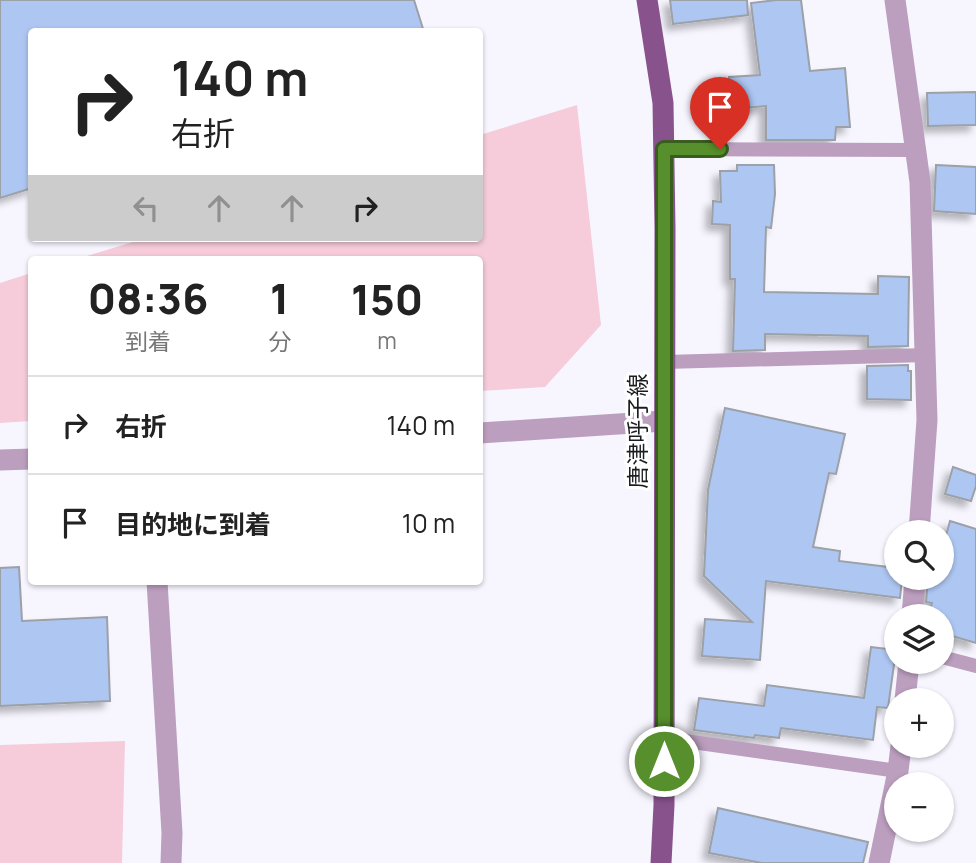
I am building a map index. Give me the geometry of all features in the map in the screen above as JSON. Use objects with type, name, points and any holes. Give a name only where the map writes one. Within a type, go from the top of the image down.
[{"type":"main road","name":"唐津呼子線","points":[[647,0],[663,103],[664,149],[664,738],[661,863]]},
{"type":"street","points":[[895,0],[920,182],[927,420],[920,520]]},
{"type":"street","points":[[483,433],[664,421]]},
{"type":"street","points":[[0,460],[28,459]]},
{"type":"street","points":[[157,585],[172,833],[171,863]]},
{"type":"street","points":[[879,863],[900,758]]},
{"type":"lane","points":[[664,149],[915,150]]},
{"type":"lane","points":[[665,362],[927,355]]},
{"type":"lane","points":[[954,660],[976,666]]},
{"type":"lane","points":[[664,738],[898,771]]},
{"type":"shaded area","points":[[577,105],[601,325],[545,387],[483,391],[483,256],[87,256],[133,242],[483,242],[483,134]]},
{"type":"shaded area","points":[[28,274],[28,421],[0,423],[0,283]]},
{"type":"shaded area","points":[[125,741],[122,863],[0,863],[0,745]]},
{"type":"building","points":[[0,0],[414,0],[423,28],[28,28],[28,189],[0,198]]},
{"type":"building","points":[[670,0],[747,0],[748,15],[673,24]]},
{"type":"building","points":[[801,0],[810,71],[845,68],[850,127],[836,127],[835,140],[766,140],[766,106],[731,109],[729,77],[760,75],[751,3]]},
{"type":"building","points":[[976,92],[976,125],[928,126],[927,93]]},
{"type":"building","points":[[737,165],[774,165],[775,194],[771,228],[766,227],[764,292],[878,294],[878,276],[909,277],[908,346],[868,347],[868,336],[765,334],[765,350],[733,351],[735,279],[730,279],[730,225],[712,224],[713,201],[721,202],[720,171],[737,171]]},
{"type":"building","points":[[936,165],[976,167],[976,214],[934,211]]},
{"type":"building","points":[[908,365],[908,371],[911,371],[911,400],[867,399],[867,366]]},
{"type":"building","points":[[725,408],[845,434],[836,474],[829,473],[813,547],[840,551],[839,561],[884,567],[884,590],[901,590],[900,598],[766,581],[760,660],[702,656],[705,619],[752,622],[704,576],[708,490]]},
{"type":"building","points":[[953,467],[976,475],[971,501],[945,494]]},
{"type":"building","points":[[954,522],[976,529],[976,643],[954,637],[954,604],[926,602],[927,590],[954,590]]},
{"type":"building","points":[[19,567],[22,621],[107,617],[110,701],[0,706],[0,568]]},
{"type":"building","points":[[871,647],[884,649],[884,674],[893,674],[891,688],[884,688],[884,708],[877,707],[873,740],[781,728],[779,738],[755,735],[754,738],[694,730],[699,698],[764,706],[767,685],[864,698]]},
{"type":"building","points":[[718,808],[868,842],[863,863],[762,863],[709,853]]},
{"type":"route","points":[[664,761],[664,149],[720,149]]}]
